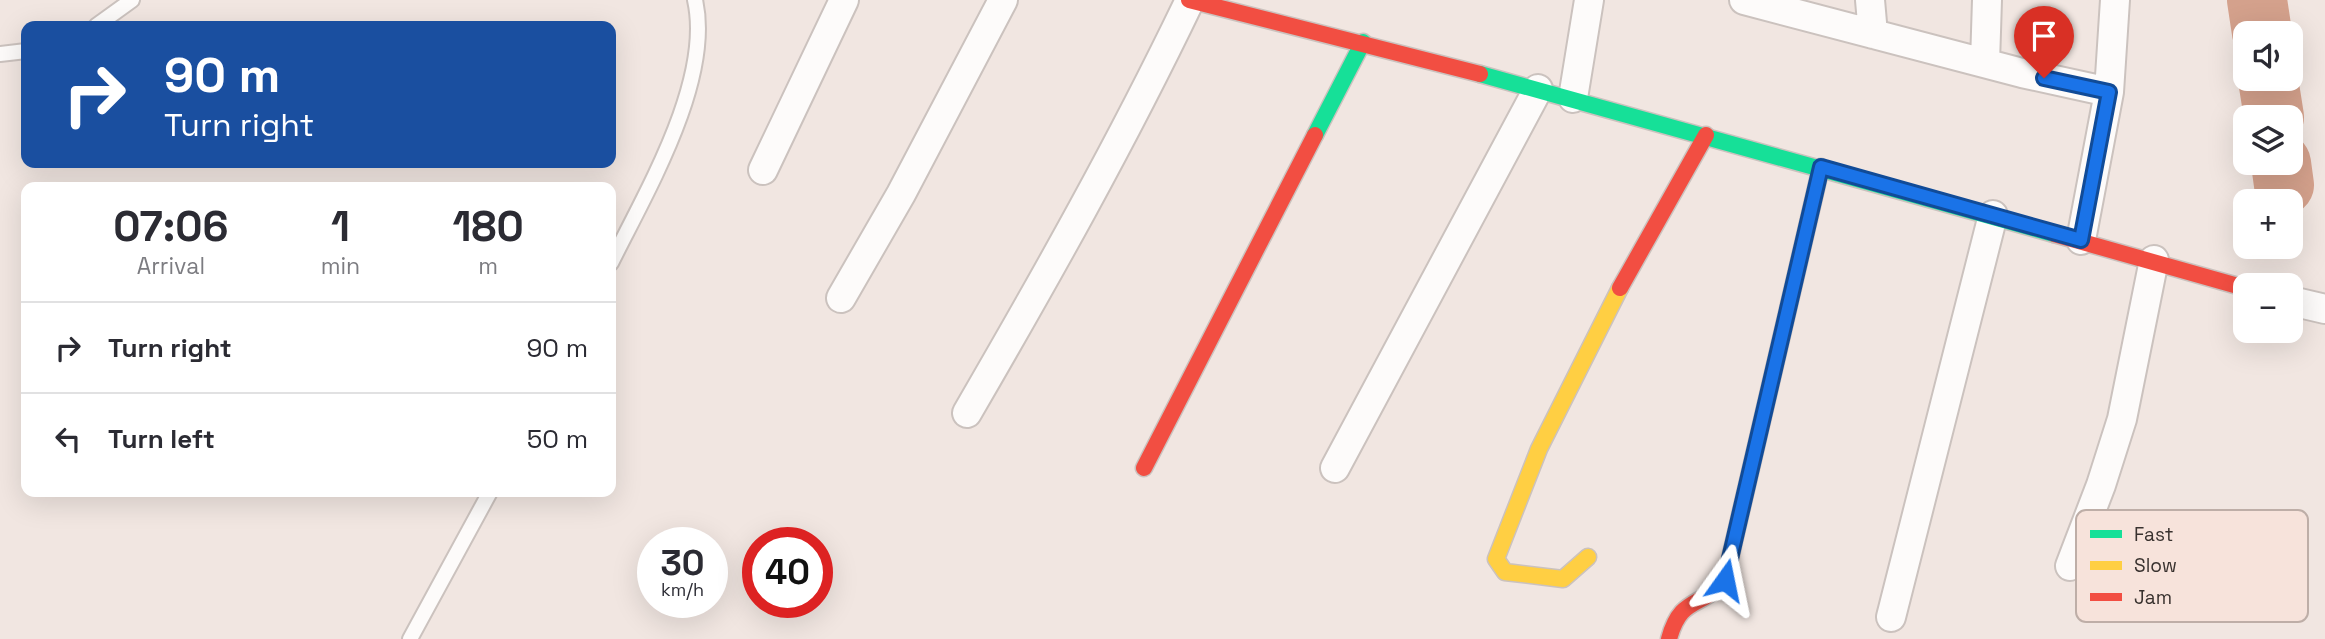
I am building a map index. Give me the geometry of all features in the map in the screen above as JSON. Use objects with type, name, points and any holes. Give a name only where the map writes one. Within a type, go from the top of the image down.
[{"type":"street","points":[[763,170],[844,0]]},
{"type":"street","points":[[841,298],[901,194],[1003,0]]},
{"type":"street","points":[[967,413],[1082,214],[1131,123],[1190,0],[1363,42],[1573,98],[2233,284]]},
{"type":"street","points":[[1573,98],[1589,0]]},
{"type":"street","points":[[1744,0],[1985,63],[2109,92]]},
{"type":"street","points":[[1870,0],[1873,34]]},
{"type":"street","points":[[1985,63],[1987,0]]},
{"type":"street","points":[[2081,240],[2109,92],[2115,0]]},
{"type":"street","points":[[1144,468],[1363,42]]},
{"type":"street","points":[[1335,468],[1538,89]]},
{"type":"street","points":[[1588,557],[1563,579],[1505,572],[1496,559],[1537,456],[1608,307],[1706,135]]},
{"type":"street","points":[[1669,639],[1672,624],[1681,609],[1693,599],[1712,596],[1725,580],[1821,167]]},
{"type":"street","points":[[1891,618],[1993,215]]},
{"type":"street","points":[[2091,510],[2122,419],[2154,260]]},
{"type":"street","points":[[2303,304],[2325,309]]},
{"type":"street","points":[[2070,566],[2076,550]]},
{"type":"lane","points":[[103,21],[132,0]]},
{"type":"lane","points":[[616,253],[666,153],[696,60],[699,36],[695,0]]},
{"type":"lane","points":[[0,54],[21,52]]},
{"type":"lane","points":[[410,639],[487,497]]},
{"type":"waterway","points":[[2257,0],[2260,21]]},
{"type":"waterway","points":[[2270,91],[2272,105]]},
{"type":"waterway","points":[[2283,175],[2284,185]]},
{"type":"traffic: fast","points":[[1315,135],[1363,42]]},
{"type":"traffic: fast","points":[[1480,74],[2054,234]]},
{"type":"traffic: slow","points":[[1588,557],[1563,579],[1505,572],[1496,559],[1539,449],[1620,288]]},
{"type":"traffic: jam","points":[[1189,0],[1480,74]]},
{"type":"traffic: jam","points":[[1144,468],[1315,135]]},
{"type":"traffic: jam","points":[[1620,288],[1706,135]]},
{"type":"traffic: jam","points":[[1669,639],[1679,615],[1725,580],[1821,167]]},
{"type":"traffic: jam","points":[[2054,234],[2233,285]]},
{"type":"route","points":[[1725,580],[1753,447],[1821,167],[2081,240],[2109,92],[2044,78]]}]
